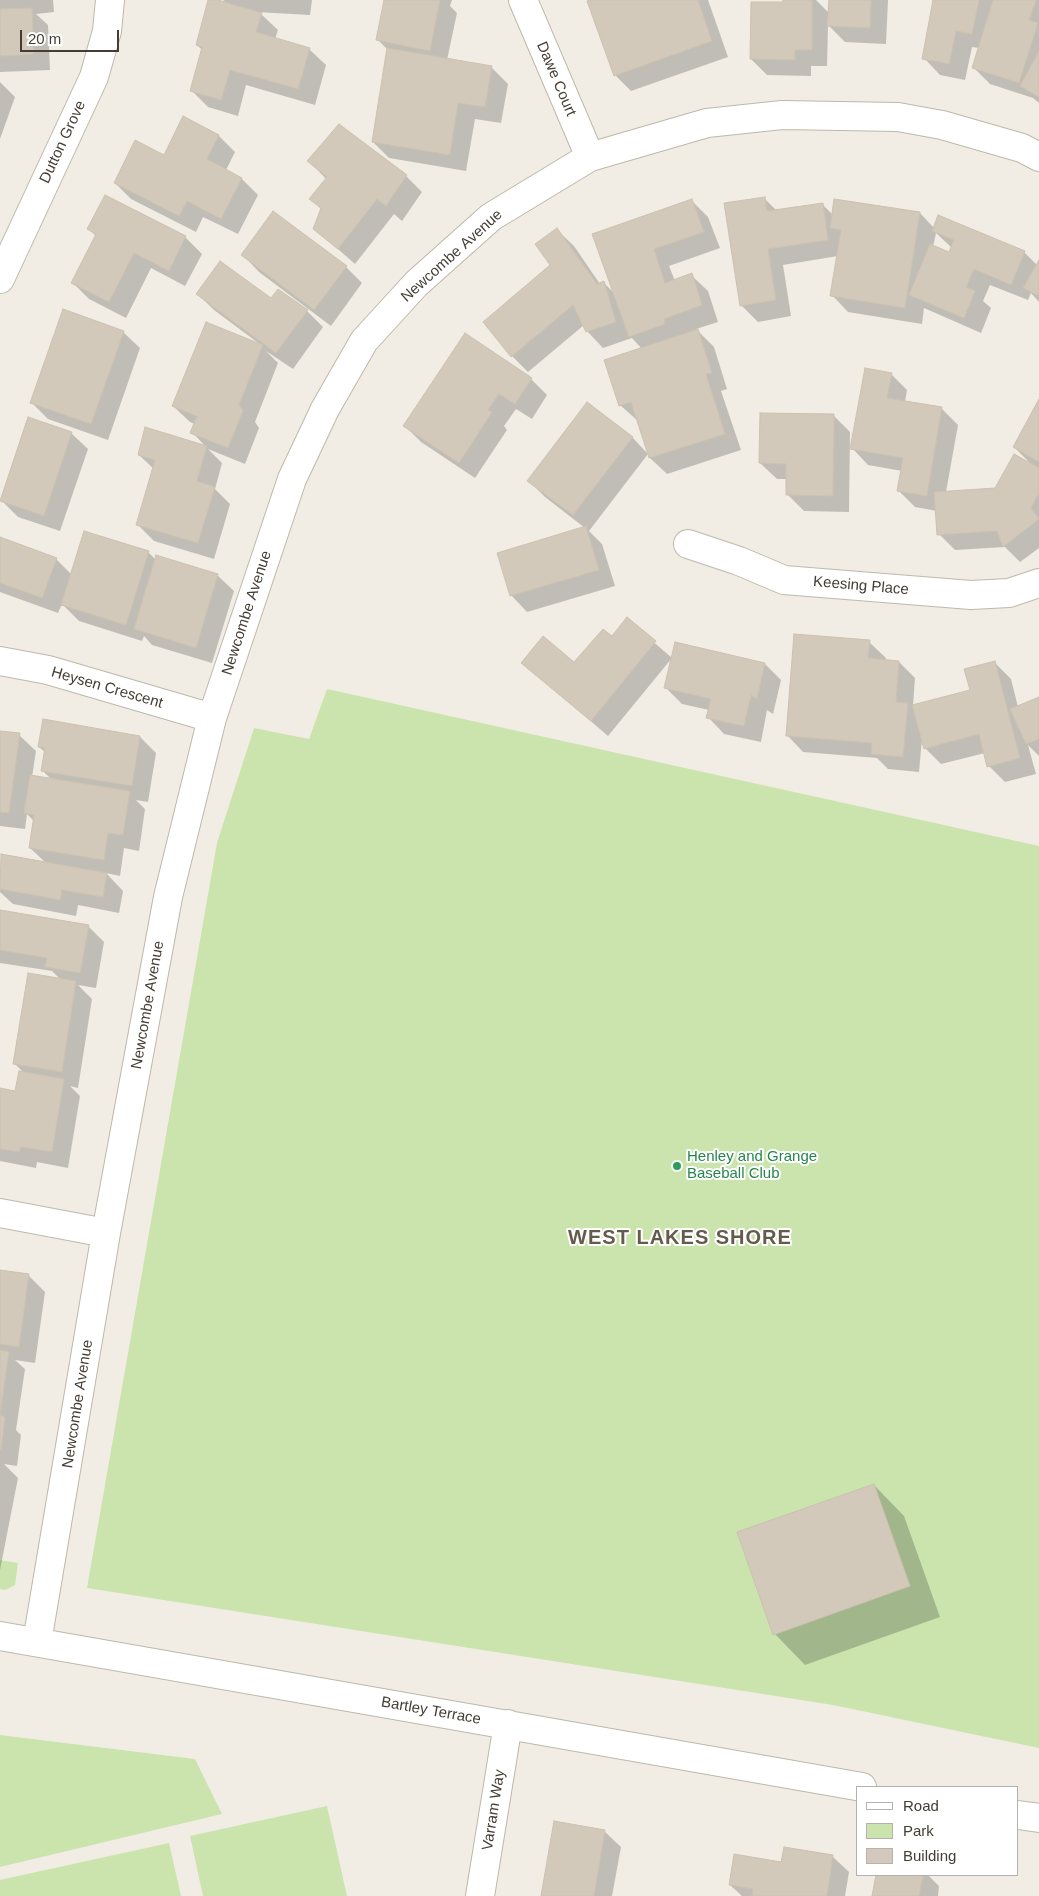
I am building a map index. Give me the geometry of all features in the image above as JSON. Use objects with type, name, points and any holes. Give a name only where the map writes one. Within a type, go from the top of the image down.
[{"type":"street","name":"Dutton Grove","points":[[0,279],[94,77],[107,31],[110,0]]},
{"type":"street","name":"Dawe Court","points":[[523,0],[590,157]]},
{"type":"street","name":"Newcombe Avenue","points":[[37,1642],[106,1233],[168,897],[212,718],[292,479],[325,408],[364,341],[416,284],[491,217],[590,157],[706,123],[782,115],[858,114],[898,116],[942,125],[1022,148],[1039,157]]},
{"type":"street","name":"Keesing Place","points":[[688,544],[739,561],[784,580],[971,595],[1009,593],[1039,583]]},
{"type":"street","name":"Heysen Crescent","points":[[0,662],[48,670],[212,718]]},
{"type":"street","points":[[0,1213],[106,1233]]},
{"type":"street","name":"Bartley Terrace","points":[[0,1636],[856,1786]]},
{"type":"street","name":"Varram Way","points":[[480,1896],[508,1724]]},
{"type":"street","points":[[1019,1814],[1039,1818]]},
{"type":"green space","points":[[327,689],[1039,846],[1039,1748],[833,1705],[87,1588],[217,843],[254,728],[309,739]]},
{"type":"green space","points":[[0,1560],[18,1563],[15,1585],[5,1590],[0,1589]]},
{"type":"green space","points":[[0,1735],[195,1759],[222,1814],[0,1867]]},
{"type":"green space","points":[[327,1806],[347,1896],[203,1896],[190,1836]]},
{"type":"green space","points":[[169,1843],[181,1896],[0,1896],[0,1880]]},
{"type":"building","points":[[208,0],[218,0],[262,13],[256,32],[310,48],[298,89],[230,70],[221,100],[190,91],[202,47],[196,45]]},
{"type":"building","points":[[384,0],[440,0],[430,51],[376,40]]},
{"type":"building","points":[[698,0],[712,41],[614,76],[587,1]]},
{"type":"building","points":[[783,0],[812,0],[812,50],[795,50],[795,60],[750,59],[751,2],[783,2]]},
{"type":"building","points":[[829,0],[871,0],[870,28],[827,26]]},
{"type":"building","points":[[933,0],[979,0],[972,34],[956,31],[949,64],[922,59]]},
{"type":"building","points":[[993,0],[1036,0],[1029,20],[1038,23],[1019,83],[972,68]]},
{"type":"building","points":[[32,8],[34,54],[0,56],[0,9]]},
{"type":"building","points":[[387,48],[492,66],[485,107],[458,103],[450,155],[372,142]]},
{"type":"building","points":[[1039,51],[1039,97],[1020,86]]},
{"type":"building","points":[[183,116],[219,135],[207,159],[242,178],[221,219],[187,201],[179,216],[114,183],[135,140],[164,155]]},
{"type":"building","points":[[339,124],[407,175],[386,206],[377,199],[338,249],[313,229],[321,208],[309,199],[327,177],[307,161]]},
{"type":"building","points":[[105,195],[186,236],[169,271],[134,253],[109,302],[71,283],[96,234],[87,229]]},
{"type":"building","points":[[765,197],[767,211],[823,203],[828,240],[768,249],[776,300],[740,306],[724,203]]},
{"type":"building","points":[[692,199],[704,232],[654,249],[665,283],[692,273],[702,305],[664,319],[665,324],[629,337],[592,234]]},
{"type":"building","points":[[834,199],[920,212],[905,308],[830,296],[841,230],[830,228]]},
{"type":"building","points":[[273,211],[347,266],[314,310],[241,255]]},
{"type":"building","points":[[938,215],[1025,251],[1011,285],[974,269],[966,287],[975,291],[964,318],[909,295],[930,244],[949,252],[954,240],[932,231]]},
{"type":"building","points":[[557,228],[597,284],[604,281],[616,322],[586,332],[573,305],[511,357],[483,322],[550,265],[535,244]]},
{"type":"building","points":[[1039,260],[1039,296],[1023,288]]},
{"type":"building","points":[[220,261],[271,298],[278,289],[308,310],[276,353],[196,294]]},
{"type":"building","points":[[63,309],[124,331],[91,424],[30,403]]},
{"type":"building","points":[[206,322],[263,345],[239,405],[243,411],[228,448],[190,433],[197,416],[172,406]]},
{"type":"building","points":[[698,329],[712,373],[706,374],[725,434],[649,458],[631,402],[619,406],[604,360]]},
{"type":"building","points":[[465,333],[532,378],[515,404],[499,394],[488,410],[492,412],[459,463],[403,426]]},
{"type":"building","points":[[865,368],[892,373],[887,398],[942,407],[927,496],[897,491],[903,458],[850,449]]},
{"type":"building","points":[[1039,399],[1039,462],[1013,447]]},
{"type":"building","points":[[587,402],[633,437],[573,515],[527,481]]},
{"type":"building","points":[[760,413],[834,414],[833,496],[786,495],[786,464],[759,463]]},
{"type":"building","points":[[28,417],[72,432],[44,516],[0,501]]},
{"type":"building","points":[[145,427],[207,446],[197,481],[215,487],[198,543],[136,525],[155,460],[138,455]]},
{"type":"building","points":[[1014,454],[1039,468],[1039,493],[1031,508],[1039,519],[1003,547],[997,531],[937,535],[934,492],[995,488]]},
{"type":"building","points":[[586,526],[599,570],[510,596],[497,553]]},
{"type":"building","points":[[84,531],[149,551],[126,625],[61,605]]},
{"type":"building","points":[[0,537],[57,558],[42,598],[0,583]]},
{"type":"building","points":[[156,555],[218,574],[196,648],[134,629]]},
{"type":"building","points":[[627,617],[656,641],[591,721],[521,663],[543,636],[574,662],[603,629],[612,636]]},
{"type":"building","points":[[794,634],[870,640],[868,658],[899,661],[896,702],[908,703],[903,757],[871,754],[872,743],[786,736]]},
{"type":"building","points":[[675,642],[765,663],[757,699],[751,695],[744,726],[706,718],[711,699],[664,688]]},
{"type":"building","points":[[995,661],[1020,758],[987,767],[979,734],[924,749],[912,705],[970,690],[964,669]]},
{"type":"building","points":[[1039,697],[1039,739],[1026,744],[1010,709]]},
{"type":"building","points":[[43,719],[140,736],[132,786],[41,771],[45,748],[38,747]]},
{"type":"building","points":[[0,731],[20,733],[9,813],[0,812]]},
{"type":"building","points":[[30,775],[130,791],[123,835],[108,833],[104,860],[29,848],[34,815],[24,813]]},
{"type":"building","points":[[1,854],[107,873],[103,897],[62,890],[60,900],[0,889]]},
{"type":"building","points":[[0,910],[89,925],[80,973],[45,967],[47,958],[0,950]]},
{"type":"building","points":[[28,973],[76,981],[62,1072],[13,1064]]},
{"type":"building","points":[[19,1071],[64,1079],[52,1152],[21,1147],[19,1152],[0,1149],[0,1088],[15,1091]]},
{"type":"building","points":[[0,1270],[29,1274],[19,1347],[0,1344]]},
{"type":"building","points":[[0,1350],[9,1352],[0,1414]]},
{"type":"building","points":[[0,1415],[5,1417],[1,1450],[0,1450]]},
{"type":"building","points":[[874,1484],[910,1586],[773,1635],[737,1532]]},
{"type":"building","points":[[554,1821],[605,1830],[594,1896],[541,1896]]},
{"type":"building","points":[[784,1847],[833,1855],[827,1896],[752,1896],[753,1889],[729,1885],[734,1854],[781,1862]]},
{"type":"building","points":[[876,1876],[923,1876],[919,1896],[872,1896]]},
{"type":"place","name":"Henley and Grange Baseball Club","points":[[677,1166]]},
{"type":"district","name":"WEST LAKES SHORE","points":[[680,1238]]}]
